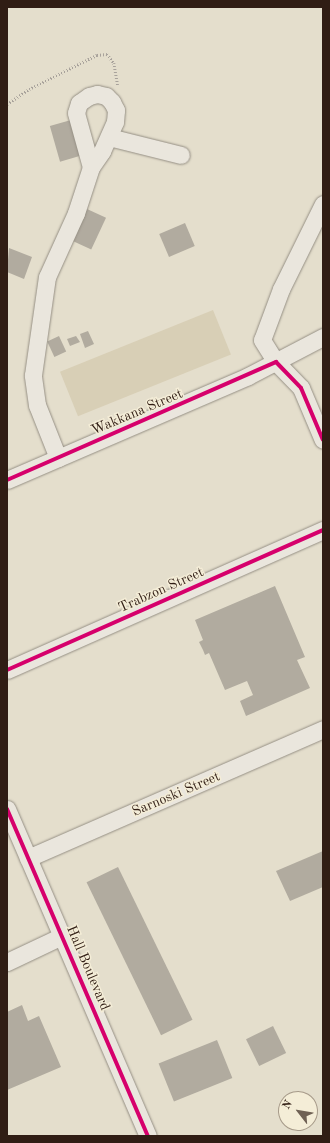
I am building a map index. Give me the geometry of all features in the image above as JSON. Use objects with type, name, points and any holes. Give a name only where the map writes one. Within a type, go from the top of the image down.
[{"type":"street","points":[[58,458],[37,405],[33,374],[47,277],[76,213],[91,167],[109,137],[115,122],[116,110],[112,102],[106,96],[97,94],[89,96],[79,103],[77,121],[91,167]]},
{"type":"street","points":[[109,137],[181,155]]},
{"type":"street","points":[[323,204],[281,289],[262,340],[276,362],[301,388],[323,440]]},
{"type":"street","name":"Wakkana Street","points":[[7,480],[276,362],[323,337]]},
{"type":"street","name":"Trabzon Street","points":[[7,670],[323,530]]},
{"type":"street","name":"Sarnoski Street","points":[[28,858],[323,729]]},
{"type":"street","name":"Hall Boulevard","points":[[7,809],[148,1136]]},
{"type":"street","points":[[7,962],[62,936]]},
{"type":"path","points":[[7,104],[29,89],[97,55],[107,54],[114,63],[119,82],[112,102]]},
{"type":"shaded area","points":[[213,310],[231,355],[78,416],[60,372]]},
{"type":"building","points":[[71,120],[81,156],[60,162],[50,126]]},
{"type":"building","points":[[87,209],[106,218],[91,250],[72,241]]},
{"type":"building","points":[[185,223],[195,246],[169,257],[159,234]]},
{"type":"building","points":[[9,248],[32,257],[24,279],[7,272]]},
{"type":"building","points":[[88,331],[94,344],[85,348],[80,334]]},
{"type":"building","points":[[59,336],[66,351],[54,357],[47,341]]},
{"type":"building","points":[[76,336],[80,342],[70,346],[67,339]]},
{"type":"building","points":[[275,586],[305,657],[297,660],[310,688],[246,716],[240,701],[253,695],[247,681],[225,690],[209,653],[205,655],[199,642],[203,640],[195,620]]},
{"type":"building","points":[[323,851],[323,887],[290,901],[276,871]]},
{"type":"building","points":[[118,867],[193,1020],[161,1035],[87,882]]},
{"type":"building","points":[[22,1005],[28,1021],[39,1016],[61,1067],[7,1090],[7,1012]]},
{"type":"building","points":[[273,1026],[286,1053],[259,1066],[246,1039]]},
{"type":"building","points":[[217,1040],[232,1078],[174,1102],[159,1064]]},
{"type":"cycle path","points":[[7,480],[276,362],[301,388],[323,440]]},
{"type":"cycle path","points":[[7,670],[323,530]]},
{"type":"cycle path","points":[[7,809],[148,1136]]}]
